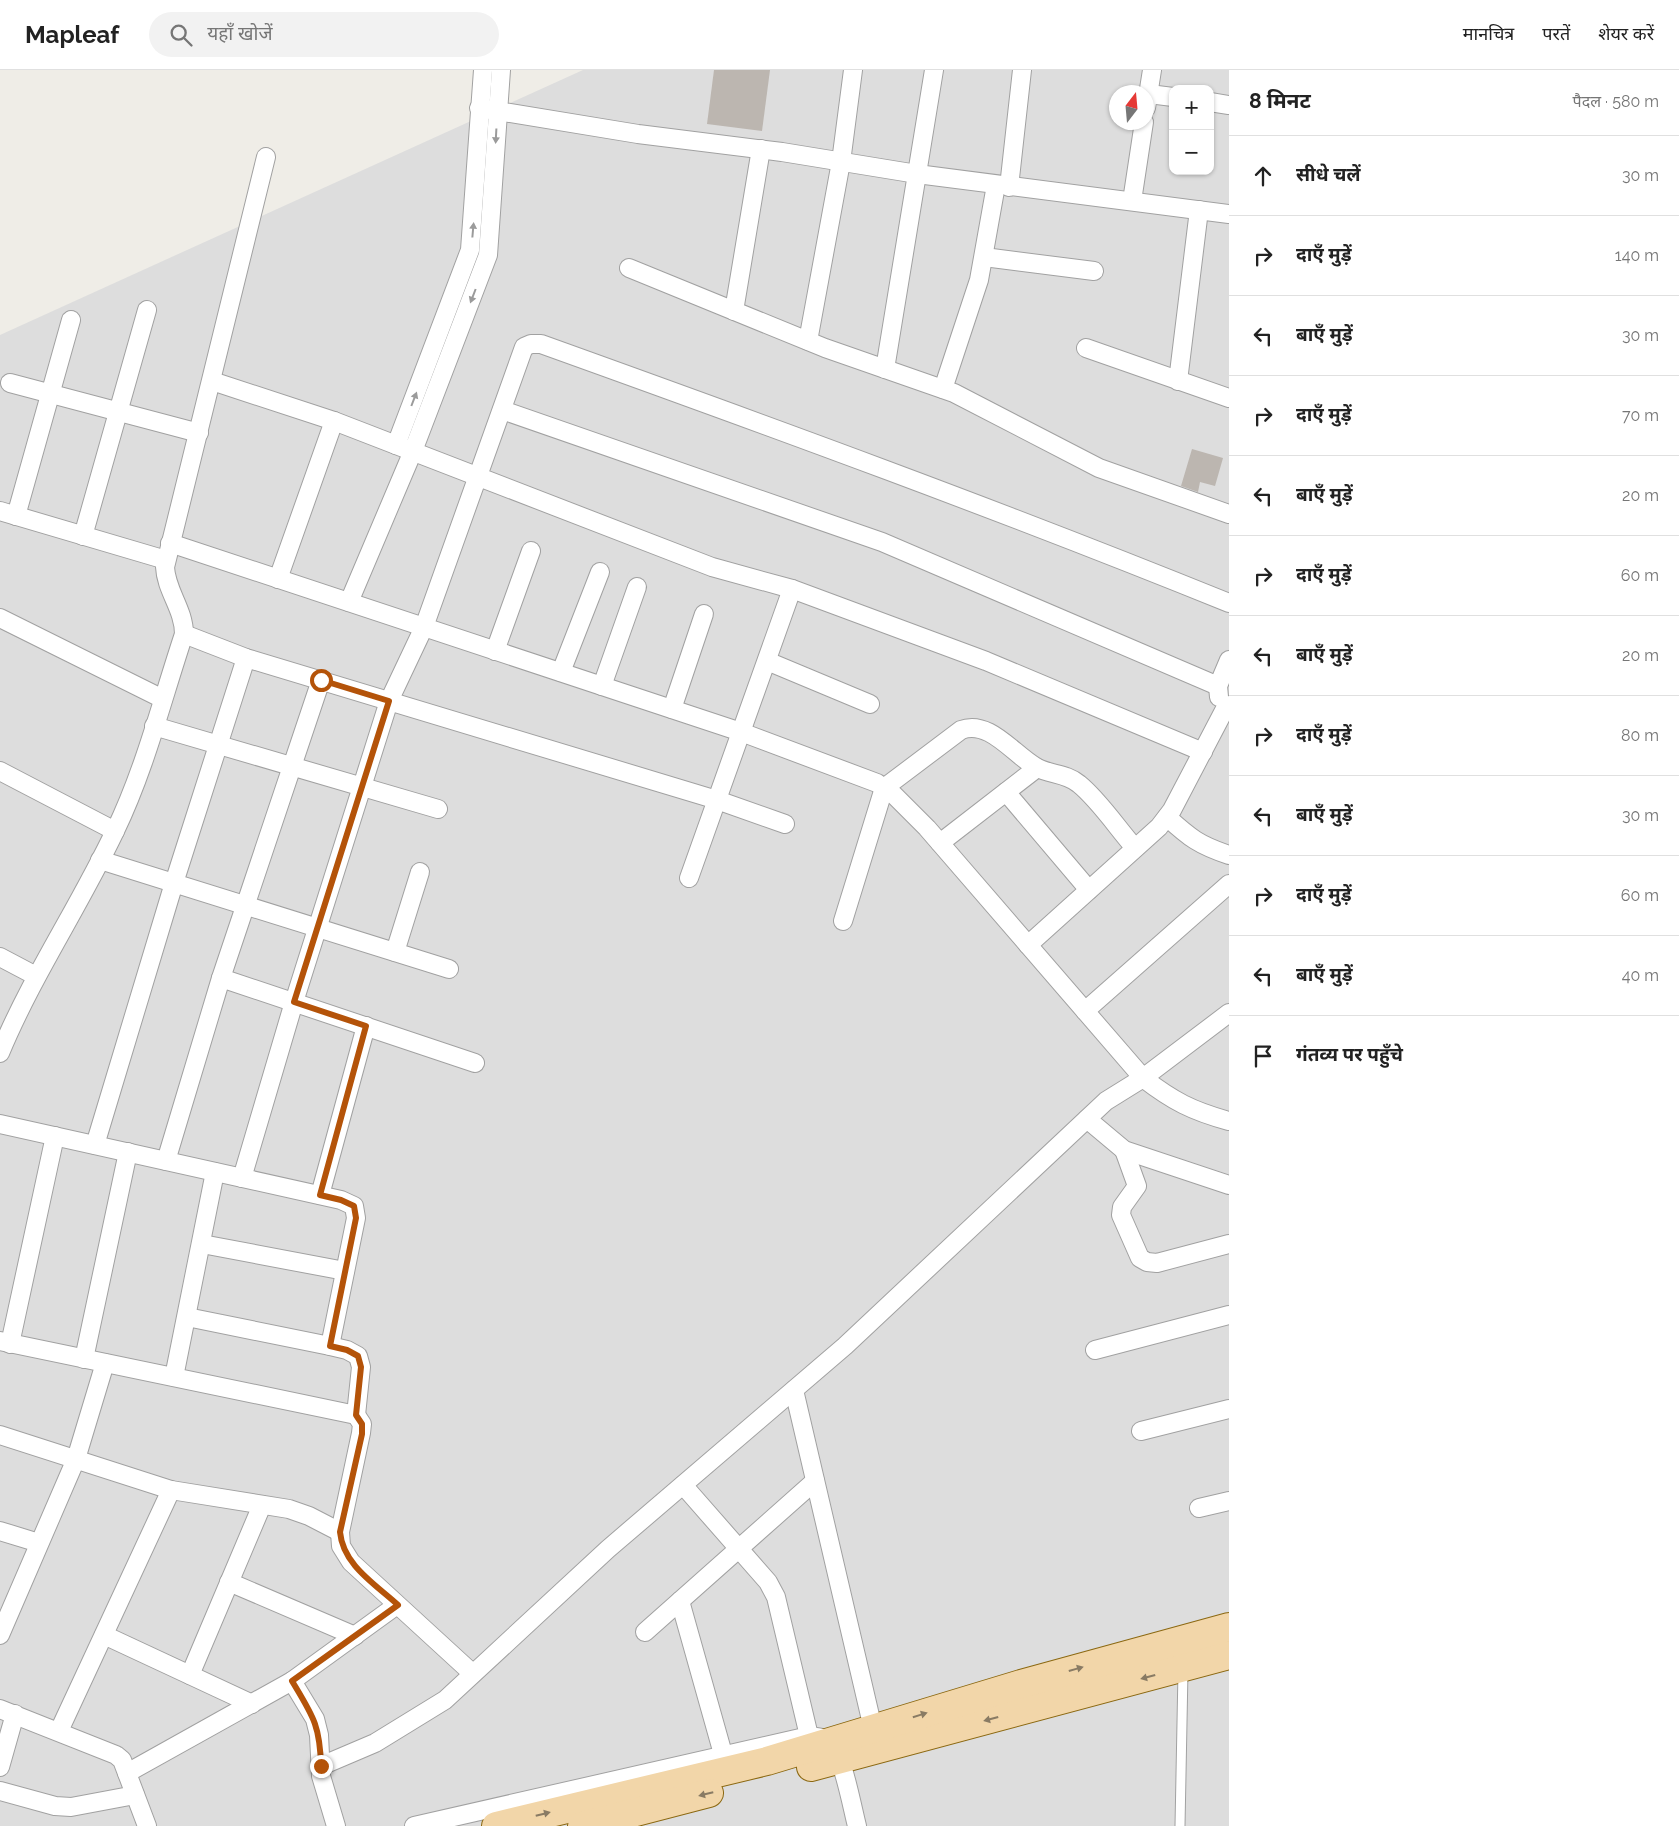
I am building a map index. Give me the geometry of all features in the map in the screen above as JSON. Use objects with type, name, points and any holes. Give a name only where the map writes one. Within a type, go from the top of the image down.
[{"type":"main road","points":[[582,1826],[768,1769],[826,1746],[876,1739],[1025,1696],[1229,1627]]},
{"type":"main road","points":[[1025,1696],[1183,1667],[1229,1655]]},
{"type":"main road","points":[[496,1826],[768,1769]]},
{"type":"street","points":[[349,602],[404,448],[470,250],[483,70]]},
{"type":"street","points":[[404,448],[488,255],[501,70]]},
{"type":"street","points":[[808,341],[841,162],[854,70]]},
{"type":"street","points":[[885,368],[934,70]]},
{"type":"street","points":[[943,389],[979,280],[1003,186],[1022,70]]},
{"type":"street","points":[[1150,85],[1152,70]]},
{"type":"street","points":[[1154,100],[1169,98]]},
{"type":"street","points":[[1214,103],[1229,105]]},
{"type":"street","points":[[479,108],[638,134],[761,149],[917,174],[1229,214]]},
{"type":"street","points":[[1132,201],[1143,130]]},
{"type":"street","points":[[734,311],[761,149]]},
{"type":"street","points":[[0,1054],[22,1001],[115,832],[133,789],[184,634],[184,621],[165,580],[168,552],[212,381],[266,157]]},
{"type":"street","points":[[1178,381],[1199,210]]},
{"type":"street","points":[[984,257],[1094,271]]},
{"type":"street","points":[[629,268],[808,341],[943,389],[981,405],[1099,468],[1229,514]]},
{"type":"street","points":[[83,536],[120,412],[147,310]]},
{"type":"street","points":[[71,320],[8,514],[83,536],[168,552],[278,579],[741,732],[876,782],[894,795],[940,843],[1142,1078],[1169,1098],[1195,1112],[1229,1121]]},
{"type":"street","points":[[242,1178],[294,1002],[389,701],[424,627],[524,347],[531,344],[541,344],[867,462],[1048,530],[1229,603]]},
{"type":"street","points":[[1086,348],[1229,398]]},
{"type":"street","points":[[212,381],[334,421],[712,567],[792,589],[986,661],[1203,752]]},
{"type":"street","points":[[10,383],[199,433]]},
{"type":"street","points":[[502,410],[882,542],[1218,686]]},
{"type":"street","points":[[278,579],[334,421]]},
{"type":"street","points":[[495,651],[531,551]]},
{"type":"street","points":[[561,672],[600,572]]},
{"type":"street","points":[[602,686],[637,587]]},
{"type":"street","points":[[689,878],[792,589]]},
{"type":"street","points":[[672,709],[704,614]]},
{"type":"street","points":[[0,618],[163,699]]},
{"type":"street","points":[[184,634],[246,658],[717,800],[785,824]]},
{"type":"street","points":[[95,1145],[174,883],[246,658]]},
{"type":"street","points":[[1028,945],[1167,817],[1228,706],[1219,696],[1218,686],[1229,660]]},
{"type":"street","points":[[767,661],[870,704]]},
{"type":"street","points":[[166,1161],[221,978],[321,680]]},
{"type":"street","points":[[154,726],[438,809]]},
{"type":"street","points":[[843,921],[884,788],[960,730],[970,726],[985,730],[1038,768],[1067,776],[1080,785],[1135,848]]},
{"type":"street","points":[[940,843],[1038,768]]},
{"type":"street","points":[[0,771],[115,832]]},
{"type":"street","points":[[1006,792],[1089,890]]},
{"type":"street","points":[[1167,817],[1202,846],[1229,855]]},
{"type":"street","points":[[100,860],[449,969]]},
{"type":"street","points":[[395,952],[420,872]]},
{"type":"street","points":[[1085,1012],[1229,884]]},
{"type":"street","points":[[0,958],[36,976]]},
{"type":"street","points":[[221,978],[475,1063]]},
{"type":"street","points":[[321,1766],[396,1732],[445,1700],[608,1549],[845,1346],[1106,1101],[1142,1078],[1229,1014]]},
{"type":"street","points":[[320,1195],[366,1026]]},
{"type":"street","points":[[1087,1119],[1124,1150],[1229,1184]]},
{"type":"street","points":[[0,1124],[320,1195],[341,1200],[354,1206],[356,1218],[330,1346]]},
{"type":"street","points":[[56,1136],[5,1342],[356,1415]]},
{"type":"street","points":[[1124,1150],[1137,1186],[1122,1207],[1121,1215],[1140,1258],[1146,1262],[1157,1263],[1229,1244]]},
{"type":"street","points":[[84,1359],[128,1152]]},
{"type":"street","points":[[174,1377],[188,1317],[215,1172]]},
{"type":"street","points":[[202,1244],[345,1271]]},
{"type":"street","points":[[1095,1350],[1229,1315]]},
{"type":"street","points":[[188,1317],[330,1346],[347,1350],[358,1356],[361,1367],[356,1415],[362,1424],[362,1434],[340,1532],[342,1546],[351,1562],[472,1673]]},
{"type":"street","points":[[0,1635],[3,1615],[39,1542],[76,1459],[105,1363]]},
{"type":"street","points":[[794,1390],[876,1739]]},
{"type":"street","points":[[1141,1431],[1229,1409]]},
{"type":"street","points":[[0,1435],[171,1490],[289,1509],[309,1516],[340,1532]]},
{"type":"street","points":[[645,1632],[815,1481]]},
{"type":"street","points":[[683,1485],[768,1582],[776,1597],[826,1746],[857,1826]]},
{"type":"street","points":[[59,1731],[171,1490]]},
{"type":"street","points":[[1199,1508],[1229,1501]]},
{"type":"street","points":[[190,1675],[262,1505]]},
{"type":"street","points":[[0,1531],[39,1542]]},
{"type":"street","points":[[229,1582],[355,1636]]},
{"type":"street","points":[[680,1602],[723,1754]]},
{"type":"street","points":[[127,1773],[292,1681],[398,1605]]},
{"type":"street","points":[[104,1635],[252,1704]]},
{"type":"street","points":[[292,1681],[315,1719],[319,1735],[321,1776],[336,1826]]},
{"type":"street","points":[[0,1767],[7,1711],[116,1754],[122,1760],[147,1826]]},
{"type":"street","points":[[414,1826],[723,1754],[826,1746]]},
{"type":"street","points":[[0,1791],[55,1806],[71,1807],[136,1795]]},
{"type":"lane","points":[[1180,1826],[1183,1667]]},
{"type":"shaded area","points":[[583,70],[1229,70],[1229,1826],[0,1826],[0,335]]},
{"type":"building","points":[[714,70],[770,70],[762,131],[707,124]]},
{"type":"building","points":[[1192,449],[1223,458],[1215,486],[1200,482],[1198,492],[1181,486]]},
{"type":"route","points":[[321,680],[389,701],[294,1002],[366,1026],[320,1195],[341,1200],[354,1206],[356,1218],[330,1346],[347,1350],[358,1356],[361,1367],[356,1415],[362,1424],[362,1434],[340,1532],[342,1546],[351,1562],[398,1605],[292,1681],[315,1719],[319,1735],[321,1766]]}]
